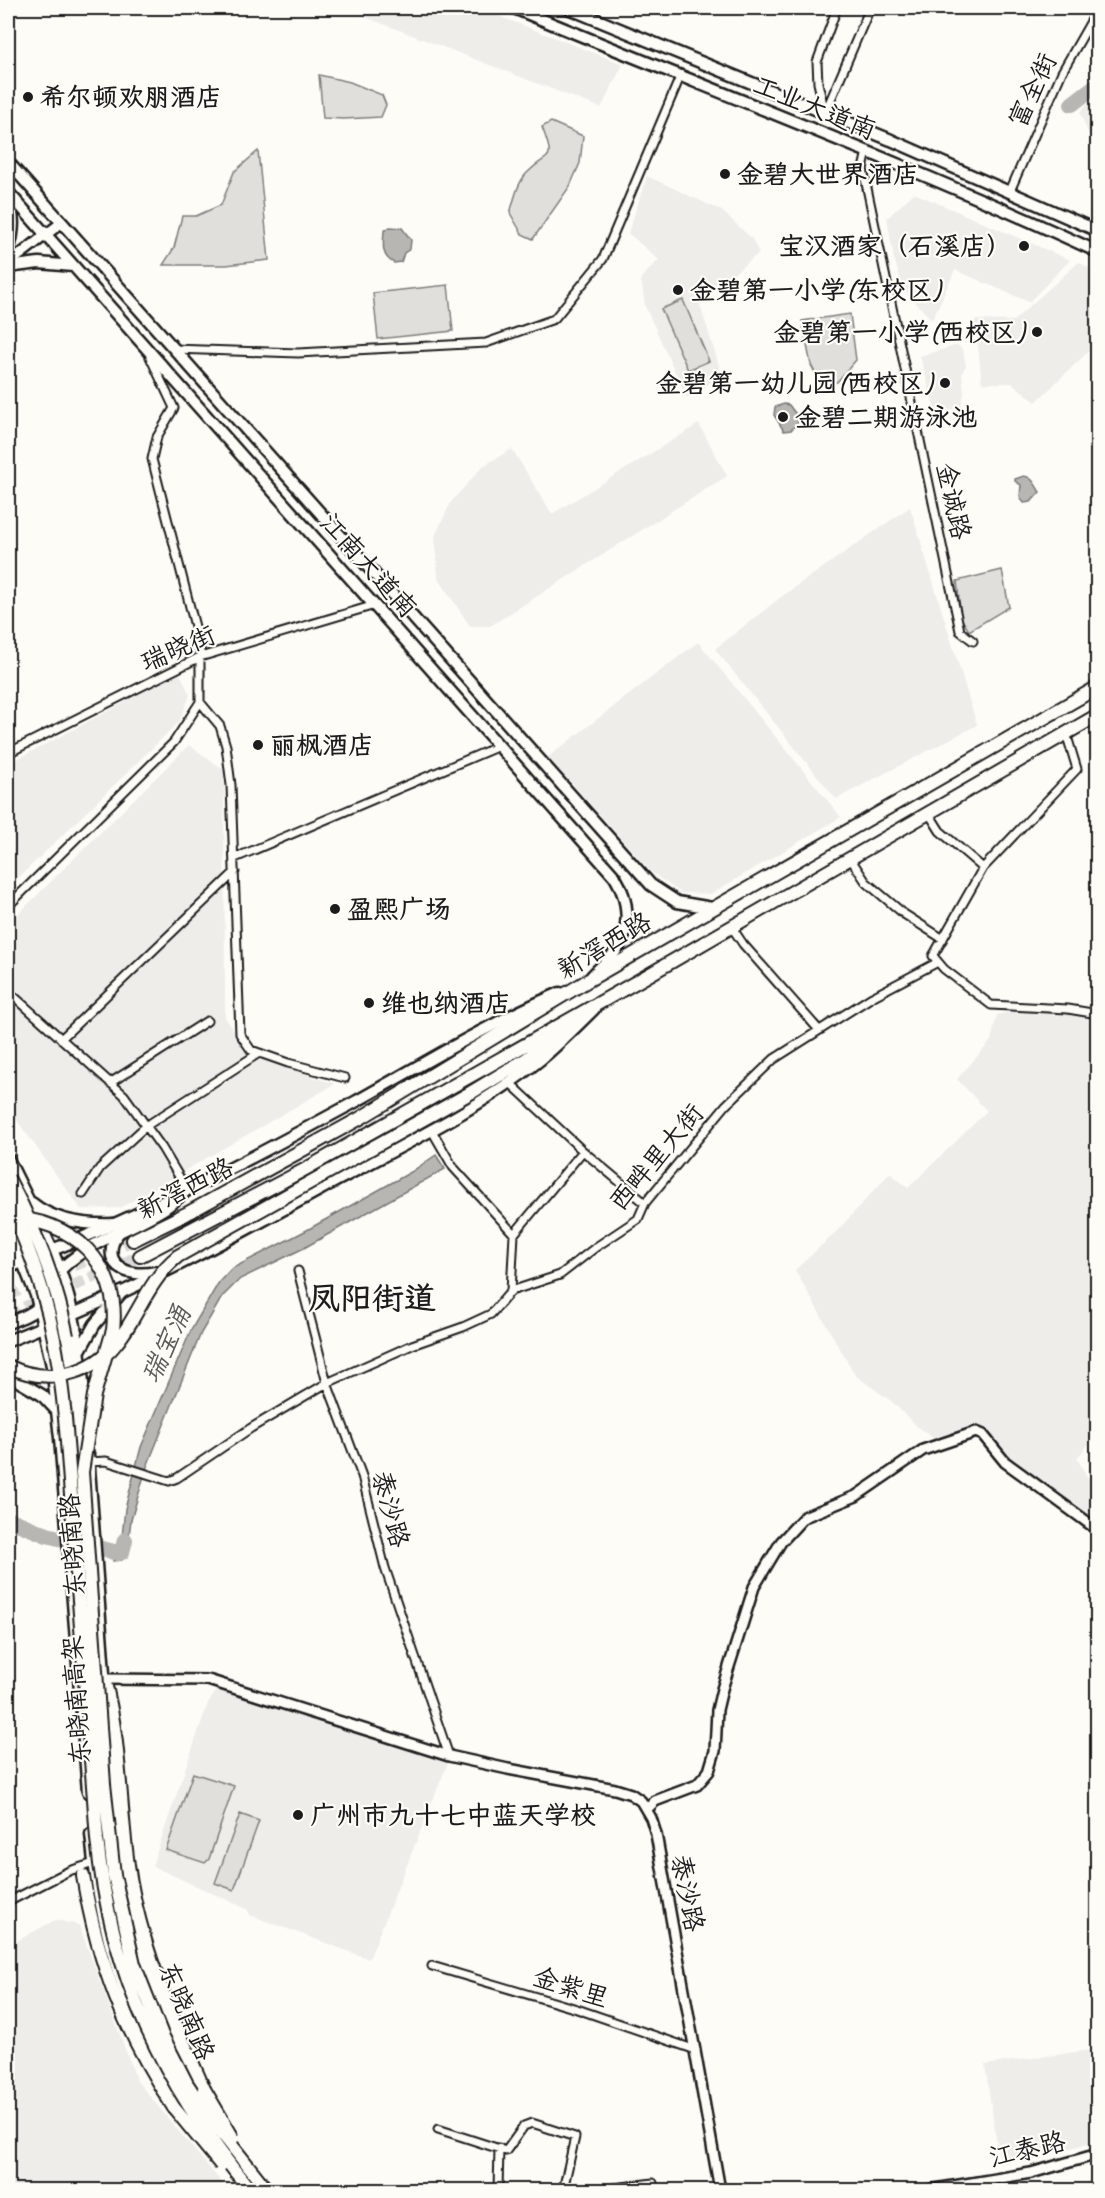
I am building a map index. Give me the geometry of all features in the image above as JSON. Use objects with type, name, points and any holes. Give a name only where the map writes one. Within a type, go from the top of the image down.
[{"type":"highway","name":"新滘西路","points":[[133,1240],[195,1209],[359,1119],[586,981],[1098,687]]},
{"type":"highway","name":"新滘西路","points":[[140,1256],[306,1169],[1098,714]]},
{"type":"highway","points":[[8,1366],[32,1375],[46,1376],[69,1373],[90,1366],[109,1353],[122,1338],[155,1281],[169,1263],[178,1256],[472,1092],[546,1045],[603,1000]]},
{"type":"highway","name":"东晓南高架","points":[[8,1178],[40,1243],[60,1303],[74,1374],[85,1467],[109,1840],[118,1898],[129,1944],[147,2001],[187,2084],[214,2125],[270,2190]]},
{"type":"highway","name":"东晓南高架","points":[[8,1203],[37,1269],[51,1316],[59,1363],[65,1412],[98,1849],[101,1874],[116,1942],[139,2013],[164,2066],[205,2132],[250,2190]]},
{"type":"highway","points":[[8,1218],[48,1223],[66,1232],[86,1248],[109,1283],[114,1307],[113,1330],[94,1395],[85,1467]]},
{"type":"highway","points":[[104,1679],[112,1706],[131,1884],[148,1952],[161,1992],[216,2111],[270,2190]]},
{"type":"highway","points":[[83,1876],[104,1967],[118,2007],[135,2043],[184,2121],[244,2190]]},
{"type":"main road","name":"工业大道南","points":[[514,8],[980,198],[1098,252]]},
{"type":"main road","points":[[568,8],[825,113],[1098,231]]},
{"type":"main road","points":[[707,88],[716,69]]},
{"type":"main road","points":[[818,132],[825,113]]},
{"type":"main road","name":"江南大道南","points":[[8,162],[651,885],[677,902],[712,908]]},
{"type":"main road","points":[[8,193],[14,217],[14,228],[8,252]]},
{"type":"main road","name":"江南大道南","points":[[8,193],[615,877],[626,899],[625,935],[615,952],[586,981]]},
{"type":"main road","points":[[8,266],[39,263],[73,266]]},
{"type":"main road","points":[[8,1268],[166,1208],[187,1190],[355,1102],[492,1024],[586,981]]},
{"type":"main road","points":[[8,1341],[168,1270],[431,1129],[509,1082],[561,1042],[603,1000]]},
{"type":"main road","name":"东晓南路","points":[[8,1159],[60,1271],[72,1314],[79,1352],[85,1467],[118,1862],[132,1929],[145,1973],[178,2054],[205,2102],[270,2190]]},
{"type":"main road","points":[[8,1212],[21,1208],[27,1199],[43,1211],[64,1219],[117,1228]]},
{"type":"main road","name":"东晓南路","points":[[8,1226],[39,1307],[52,1366],[94,1863],[113,1957],[126,1999],[145,2043],[169,2086],[192,2121],[244,2190]]},
{"type":"main road","points":[[117,1228],[113,1241],[113,1255],[121,1270],[133,1275],[168,1270]]},
{"type":"main road","points":[[44,1326],[51,1287],[60,1271],[117,1228]]},
{"type":"main road","points":[[8,1323],[28,1315],[45,1301],[52,1250]]},
{"type":"main road","points":[[79,1352],[95,1324],[122,1292]]},
{"type":"main road","points":[[8,1375],[42,1395],[57,1411]]},
{"type":"street","points":[[825,113],[816,72],[819,55],[837,8]]},
{"type":"street","points":[[825,113],[870,8]]},
{"type":"street","name":"富全街","points":[[1011,192],[1062,72],[1098,9]]},
{"type":"street","points":[[172,349],[298,353],[486,343],[554,319],[603,259],[680,77]]},
{"type":"street","name":"金诚路","points":[[867,151],[863,169],[960,631],[973,641]]},
{"type":"street","points":[[8,266],[61,223]]},
{"type":"street","points":[[8,906],[174,742],[200,702],[200,646],[152,459],[157,438],[174,408],[148,352]]},
{"type":"street","name":"瑞晓街","points":[[8,753],[200,657],[375,605]]},
{"type":"street","points":[[200,702],[220,726],[226,746],[231,785],[240,1034],[251,1050],[288,1063],[345,1078]]},
{"type":"street","points":[[1066,733],[1077,769],[982,868],[943,939],[935,959],[944,969],[991,1005],[1068,1009],[1098,1014]]},
{"type":"street","points":[[235,858],[499,746]]},
{"type":"street","points":[[928,812],[940,831],[982,868]]},
{"type":"street","points":[[850,858],[866,882],[904,914],[943,939]]},
{"type":"street","points":[[61,1039],[235,872]]},
{"type":"street","points":[[731,926],[743,944],[819,1030]]},
{"type":"street","name":"西畔里大街","points":[[511,1291],[560,1275],[638,1219],[645,1203],[726,1105],[774,1059],[935,959]]},
{"type":"street","points":[[8,991],[124,1095],[162,1148],[187,1190]]},
{"type":"street","points":[[110,1083],[207,1021]]},
{"type":"street","points":[[83,1194],[100,1168],[146,1126],[259,1053]]},
{"type":"street","points":[[509,1082],[645,1203]]},
{"type":"street","points":[[431,1129],[453,1167],[514,1234]]},
{"type":"street","points":[[85,1467],[106,1461],[169,1481],[177,1478],[250,1428],[327,1383],[412,1345],[463,1327],[491,1314],[511,1291],[514,1234],[584,1150]]},
{"type":"street","name":"泰沙路","points":[[298,1271],[327,1383],[362,1476],[385,1568],[449,1756]]},
{"type":"street","points":[[104,1679],[208,1680],[449,1756],[606,1786],[631,1794],[641,1801],[646,1809],[665,1796],[697,1785],[709,1771],[715,1751],[716,1718],[722,1689],[754,1587],[781,1542],[804,1517],[856,1496],[923,1450],[971,1433],[980,1433],[1005,1462],[1098,1530]]},
{"type":"street","name":"泰沙路","points":[[646,1809],[656,1834],[720,2190]]},
{"type":"street","points":[[8,1902],[69,1871],[94,1863]]},
{"type":"street","name":"金紫里","points":[[432,1966],[577,2009],[696,2050]]},
{"type":"street","points":[[438,2129],[506,2151],[525,2126],[532,2123],[575,2137],[563,2190]]},
{"type":"street","points":[[498,2190],[499,2148]]},
{"type":"street","name":"江泰路","points":[[929,2190],[1031,2173],[1098,2154]]},
{"type":"street","points":[[598,2190],[653,2183]]},
{"type":"shaded area","points":[[342,8],[478,8],[623,64],[601,108]]},
{"type":"shaded area","points":[[319,75],[350,82],[382,95],[386,105],[381,117],[323,118]]},
{"type":"shaded area","points":[[1097,95],[1097,141],[1089,136],[1080,112]]},
{"type":"shaded area","points":[[551,122],[583,136],[580,163],[570,186],[533,239],[522,234],[510,213],[516,192],[524,177],[548,156],[549,147],[542,127]]},
{"type":"shaded area","points":[[258,151],[269,260],[226,265],[163,265],[174,248],[182,216],[196,216],[221,205],[234,172]]},
{"type":"shaded area","name":"金碧第一小学(东校区)","points":[[647,176],[722,211],[752,239],[759,253],[699,302],[722,375],[687,398],[645,306],[641,278],[659,260],[628,233]]},
{"type":"shaded area","points":[[914,193],[1070,260],[1029,302],[955,270],[932,320],[904,290],[894,259],[887,218]]},
{"type":"shaded area","points":[[390,227],[402,228],[411,240],[410,249],[404,253],[401,262],[394,263],[385,254],[384,231]]},
{"type":"shaded area","name":"金碧第一小学(西校区)","points":[[1079,262],[1097,273],[1097,343],[1036,402],[1012,383],[982,383],[975,320],[1013,321]]},
{"type":"shaded area","points":[[448,285],[453,331],[378,339],[373,293]]},
{"type":"shaded area","points":[[683,300],[709,361],[688,370],[661,309]]},
{"type":"shaded area","points":[[850,314],[856,360],[837,382],[820,382],[811,365],[802,321]]},
{"type":"shaded area","name":"金碧第一幼儿园(西校区)","points":[[958,345],[963,351],[966,365],[962,373],[964,393],[961,407],[936,414],[920,356]]},
{"type":"shaded area","points":[[789,405],[800,420],[791,430],[784,431],[774,415],[775,407]]},
{"type":"shaded area","points":[[699,424],[727,476],[490,626],[470,626],[438,578],[435,536],[451,502],[483,466],[512,449],[552,514]]},
{"type":"shaded area","points":[[1024,476],[1032,480],[1040,492],[1031,502],[1024,503],[1020,496],[1021,485],[1015,479]]},
{"type":"shaded area","points":[[910,507],[977,725],[836,799],[715,649],[785,594]]},
{"type":"shaded area","points":[[1002,570],[1009,607],[969,631],[961,618],[957,581]]},
{"type":"shaded area","points":[[698,642],[841,817],[711,894],[681,893],[652,873],[548,757]]},
{"type":"shaded area","points":[[180,673],[190,695],[179,722],[8,888],[8,764]]},
{"type":"shaded area","points":[[189,745],[224,770],[225,1017],[249,1055],[335,1084],[120,1208],[81,1209],[8,1108],[8,924]]},
{"type":"shaded area","points":[[1011,1012],[1068,1013],[1097,1021],[1098,1441],[1093,1439],[1077,1458],[1087,1477],[1091,1477],[1092,1520],[1032,1477],[994,1443],[985,1428],[933,1438],[891,1401],[855,1375],[795,1270],[836,1232],[890,1173],[908,1188],[987,1111],[957,1079],[991,1041],[997,1015]]},
{"type":"shaded area","points":[[436,1155],[445,1169],[302,1249],[240,1279],[222,1297],[201,1333],[146,1469],[131,1520],[127,1553],[122,1560],[113,1561],[112,1547],[121,1546],[125,1509],[141,1447],[191,1330],[219,1282],[231,1269],[307,1230],[411,1172]]},
{"type":"shaded area","points":[[8,1515],[52,1531],[52,1543],[8,1527]]},
{"type":"shaded area","name":"广州市九十七中蓝天学校","points":[[218,1689],[449,1760],[369,1959],[250,1915],[247,1909],[152,1866],[208,1703]]},
{"type":"shaded area","points":[[193,1773],[234,1786],[209,1859],[205,1863],[166,1850]]},
{"type":"shaded area","points":[[240,1814],[259,1821],[234,1890],[215,1883]]},
{"type":"shaded area","points":[[55,1920],[79,1925],[137,2081],[228,2190],[8,2190],[8,1946]]},
{"type":"shaded area","points":[[1097,2049],[1097,2142],[1000,2164],[985,2065]]},
{"type":"waterway","points":[[1072,104],[1098,84]]},
{"type":"waterway","name":"瑞宝涌","points":[[8,1519],[47,1535],[118,1553],[122,1552],[125,1540]]},
{"type":"tunnel","points":[[57,1273],[133,1240]]},
{"type":"tunnel","points":[[8,1315],[140,1256]]},
{"type":"tunnel","points":[[8,1295],[41,1280]]},
{"type":"place","name":"希尔顿欢朋酒店","points":[[28,97]]},
{"type":"place","name":"金碧大世界酒店","points":[[725,174]]},
{"type":"place","name":"宝汉酒家（石溪店）","points":[[1024,246]]},
{"type":"place","name":"金碧第一小学(东校区)","points":[[678,290]]},
{"type":"place","name":"金碧第一小学(西校区)","points":[[1037,332]]},
{"type":"place","name":"金碧第一幼儿园(西校区)","points":[[945,383]]},
{"type":"place","name":"金碧二期游泳池","points":[[783,417]]},
{"type":"place","name":"丽枫酒店","points":[[258,745]]},
{"type":"place","name":"盈熙广场","points":[[335,909]]},
{"type":"place","name":"维也纳酒店","points":[[369,1003]]},
{"type":"place","name":"广州市九十七中蓝天学校","points":[[298,1815]]},
{"type":"district","name":"凤阳街道","points":[[372,1298]]}]
